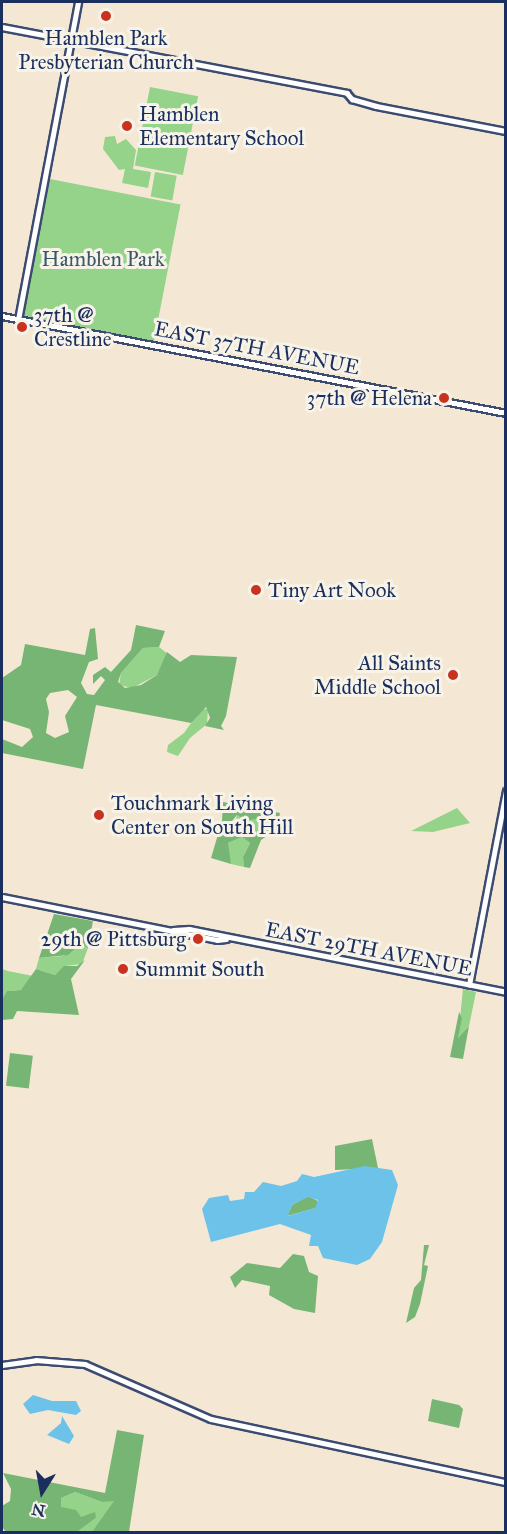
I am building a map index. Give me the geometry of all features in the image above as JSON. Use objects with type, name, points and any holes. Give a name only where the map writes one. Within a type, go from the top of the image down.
[{"type":"main road","name":"EAST 29TH AVENUE","points":[[2,897],[217,940],[226,939],[506,992]]},
{"type":"street","points":[[18,320],[78,2]]},
{"type":"street","points":[[2,27],[347,93],[352,99],[376,106],[506,131]]},
{"type":"street","name":"EAST 37TH AVENUE","points":[[2,316],[506,413]]},
{"type":"street","points":[[469,985],[506,791]]},
{"type":"street","points":[[2,1365],[36,1360],[85,1364],[211,1419],[506,1482]]},
{"type":"green space","points":[[150,87],[198,96],[183,175],[135,166]]},
{"type":"green space","points":[[115,136],[117,144],[126,139],[136,150],[133,169],[151,172],[148,188],[122,183],[125,169],[119,170],[103,149],[105,137]]},
{"type":"green space","points":[[155,172],[177,176],[172,200],[151,197]]},
{"type":"green space","name":"Hamblen Park","points":[[50,179],[181,204],[154,342],[23,316]]},
{"type":"green space","points":[[136,625],[165,631],[159,647],[143,648],[121,673],[118,682],[125,688],[141,685],[157,675],[167,652],[180,662],[191,655],[237,657],[226,716],[221,726],[224,730],[205,726],[210,718],[206,707],[191,723],[96,705],[83,769],[2,753],[2,739],[22,747],[33,737],[30,729],[2,720],[2,678],[21,665],[25,644],[85,655],[90,629],[95,628],[98,659],[89,662],[81,683],[87,694],[94,695],[105,680],[101,676],[93,684],[93,675],[105,667],[111,672],[131,650]],"holes":[[[68,690],[77,697],[65,716],[69,732],[55,738],[46,733],[49,712],[46,699],[50,693]]]},
{"type":"green space","points":[[159,647],[168,654],[157,675],[132,688],[119,685],[121,673],[143,648]]},
{"type":"green space","points":[[201,709],[208,709],[207,724],[190,738],[178,756],[167,752],[168,745],[184,733]]},
{"type":"green space","points":[[223,802],[280,813],[277,829],[261,840],[250,868],[244,867],[243,857],[250,843],[242,837],[228,843],[231,864],[211,858],[222,821]],"holes":[[[237,815],[247,820],[265,818],[269,823],[259,833],[234,827],[232,821]]]},
{"type":"green space","points":[[457,808],[470,823],[433,832],[411,831]]},
{"type":"green space","points":[[237,815],[265,818],[269,823],[259,833],[234,827]]},
{"type":"green space","points":[[242,837],[250,843],[243,857],[244,867],[231,864],[227,850],[228,843]]},
{"type":"green space","points":[[54,914],[93,921],[88,948],[80,944],[68,955],[39,958]]},
{"type":"green space","points":[[80,944],[88,948],[82,964],[65,966],[55,975],[36,969],[39,958],[63,956]]},
{"type":"green space","points":[[85,960],[71,979],[79,1015],[17,1011],[13,1019],[2,1020],[2,999],[7,991],[21,990],[36,969],[55,975],[64,966],[77,966]]},
{"type":"green space","points":[[2,969],[33,976],[21,990],[7,991],[2,999]]},
{"type":"green space","points":[[463,989],[476,992],[469,1026],[458,1038]]},
{"type":"green space","points":[[459,1012],[462,1018],[458,1038],[469,1026],[463,1059],[450,1057]]},
{"type":"green space","points":[[10,1053],[33,1056],[29,1089],[6,1086]]},
{"type":"green space","points":[[372,1139],[378,1168],[335,1170],[335,1146]]},
{"type":"green space","points":[[308,1196],[318,1201],[316,1208],[287,1216],[292,1205]]},
{"type":"green space","points":[[424,1245],[429,1245],[424,1265],[428,1266],[420,1304],[415,1317],[406,1323],[414,1288],[421,1280]]},
{"type":"green space","points":[[293,1254],[304,1256],[309,1272],[318,1276],[315,1313],[294,1309],[269,1295],[270,1286],[242,1280],[235,1288],[230,1277],[247,1263],[280,1268]]},
{"type":"green space","points":[[432,1399],[459,1405],[463,1409],[459,1428],[428,1421]]},
{"type":"green space","points":[[117,1430],[144,1435],[129,1532],[92,1532],[114,1501],[102,1502],[75,1492],[61,1498],[61,1507],[76,1510],[81,1517],[95,1512],[96,1518],[77,1532],[6,1532],[2,1527],[2,1506],[10,1501],[11,1489],[3,1473],[105,1493]]},
{"type":"green space","points":[[75,1492],[102,1502],[114,1500],[115,1505],[92,1532],[77,1532],[96,1518],[81,1517],[61,1507],[61,1498]]},
{"type":"water","points":[[365,1166],[392,1170],[398,1185],[382,1242],[370,1259],[357,1265],[323,1258],[318,1246],[309,1246],[311,1235],[280,1224],[211,1242],[202,1209],[209,1198],[228,1195],[230,1201],[244,1199],[245,1192],[254,1192],[263,1182],[281,1186],[297,1181],[302,1174],[314,1177]],"holes":[[[308,1197],[318,1200],[315,1208],[288,1216],[292,1205]]]},
{"type":"water","points":[[33,1395],[52,1401],[76,1401],[81,1411],[76,1415],[48,1410],[30,1414],[23,1404]]},
{"type":"water","points":[[62,1416],[74,1436],[69,1444],[47,1435],[61,1423]]},
{"type":"place","name":"Hamblen Park Presbyterian Church","points":[[106,16]]},
{"type":"place","name":"Hamblen Elementary School","points":[[127,126]]},
{"type":"place","name":"37th @ Crestline","points":[[22,327]]},
{"type":"place","name":"37th @ Helena","points":[[444,398]]},
{"type":"place","name":"Tiny Art Nook","points":[[256,590]]},
{"type":"place","name":"All Saints Middle School","points":[[453,675]]},
{"type":"place","name":"Touchmark Living Center on South Hill","points":[[99,815]]},
{"type":"place","name":"29th @ Pittsburg","points":[[198,939]]},
{"type":"place","name":"Summit South","points":[[123,969]]}]
